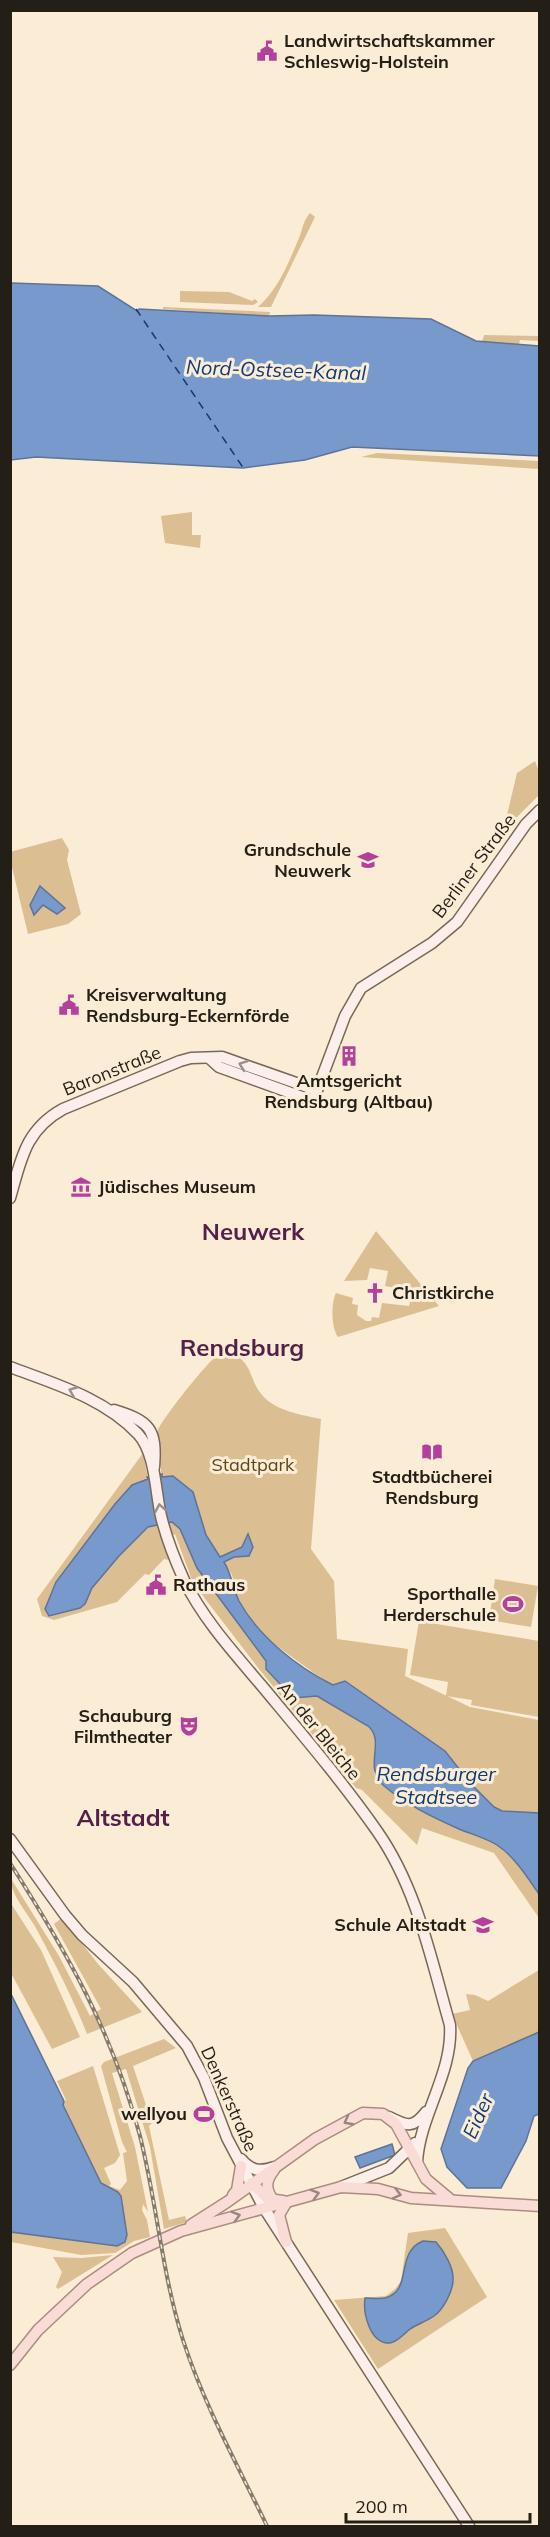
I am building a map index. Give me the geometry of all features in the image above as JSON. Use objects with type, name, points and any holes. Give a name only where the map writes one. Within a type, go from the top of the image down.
[{"type":"main road","name":"Berliner Straße","points":[[209,1058],[219,1067],[314,1096],[348,1009],[361,988],[432,943],[457,922],[526,824],[540,810]]},
{"type":"main road","name":"Baronstraße","points":[[10,1198],[24,1150],[35,1131],[45,1120],[63,1109],[180,1061],[209,1058]]},
{"type":"main road","points":[[10,1367],[144,1422],[151,1429],[155,1443],[153,1470]]},
{"type":"main road","name":"An der Bleiche","points":[[106,1408],[131,1428],[142,1441],[153,1470],[161,1517],[185,1581],[223,1639],[294,1724],[371,1823],[405,1881],[417,1909],[450,2025],[449,2055],[421,2136],[389,2168],[341,2187]]},
{"type":"main road","name":"Denkerstraße","points":[[10,1839],[58,1907],[82,1935],[133,1982],[187,2046],[204,2078],[233,2150],[252,2183]]},
{"type":"main road","points":[[181,2231],[273,2171],[315,2139],[363,2113],[383,2114],[401,2123],[415,2124],[430,2107]]},
{"type":"main road","points":[[383,2114],[396,2124],[403,2134],[426,2180],[438,2192],[454,2202]]},
{"type":"main road","points":[[417,2162],[421,2136]]},
{"type":"main road","points":[[233,2150],[252,2169],[273,2171]]},
{"type":"main road","points":[[227,2202],[237,2190],[241,2166]]},
{"type":"main road","points":[[273,2171],[267,2185],[267,2192],[275,2201]]},
{"type":"main road","points":[[263,2203],[273,2171]]},
{"type":"main road","points":[[252,2183],[316,2292],[469,2526]]},
{"type":"main road","points":[[263,2203],[287,2202],[341,2187],[378,2189],[411,2198],[540,2206]]},
{"type":"main road","points":[[10,2365],[38,2330],[87,2284],[132,2253],[181,2231],[263,2203],[287,2202]]},
{"type":"main road","points":[[286,2242],[279,2216],[287,2202]]},
{"type":"green space","points":[[310,213],[315,217],[271,307],[258,307],[272,292],[282,275]]},
{"type":"green space","points":[[180,291],[229,292],[252,301],[255,299],[258,302],[253,305],[180,302]]},
{"type":"green space","points":[[163,307],[270,312],[269,316],[163,309]]},
{"type":"green space","points":[[484,335],[539,336],[539,341],[520,340],[519,344],[482,342]]},
{"type":"green space","points":[[377,453],[539,461],[539,469],[361,457]]},
{"type":"green space","points":[[192,512],[192,535],[201,535],[200,548],[165,543],[161,516]]},
{"type":"green space","points":[[535,761],[539,772],[539,795],[514,820],[506,819],[517,773]]},
{"type":"green space","points":[[62,838],[69,850],[67,860],[81,914],[68,924],[28,934],[10,852]]},
{"type":"green space","points":[[376,1231],[439,1306],[338,1337],[332,1315],[336,1293],[353,1298],[352,1304],[358,1305],[357,1315],[366,1321],[371,1321],[372,1317],[379,1318],[382,1303],[409,1306],[412,1291],[385,1286],[388,1271],[370,1268],[367,1280],[344,1281]]},
{"type":"green space","name":"Stadtpark","points":[[223,1351],[233,1354],[246,1364],[258,1389],[268,1401],[290,1412],[321,1419],[311,1549],[334,1581],[337,1639],[408,1649],[405,1676],[470,1707],[539,1720],[539,1813],[502,1811],[494,1807],[471,1784],[445,1751],[345,1681],[333,1685],[321,1678],[267,1639],[255,1625],[238,1599],[232,1575],[206,1535],[193,1492],[184,1484],[162,1477],[157,1446],[158,1430],[169,1413],[199,1375]]},
{"type":"green space","points":[[143,1453],[148,1479],[132,1485],[126,1491],[84,1545],[71,1609],[80,1608],[85,1604],[92,1588],[119,1556],[149,1527],[172,1522],[180,1529],[197,1568],[266,1661],[373,1730],[375,1738],[374,1774],[385,1787],[408,1804],[497,1844],[517,1864],[539,1894],[539,1918],[494,1853],[422,1828],[417,1845],[362,1790],[356,1788],[206,1600],[192,1580],[175,1534],[163,1541],[169,1560],[164,1559],[149,1575],[145,1574],[117,1602],[54,1620],[42,1616],[37,1599]]},
{"type":"green space","name":"Sporthalle Herderschule","points":[[495,1579],[538,1586],[531,1627],[489,1620]]},
{"type":"green space","points":[[419,1621],[539,1641],[539,1717],[471,1705],[472,1700],[446,1696],[448,1682],[410,1675]]},
{"type":"green space","points":[[10,1877],[59,1956],[90,2016],[101,2009],[54,1924],[62,1918],[98,1964],[142,2012],[87,2034],[70,1994],[13,1891]]},
{"type":"green space","points":[[10,1902],[41,1950],[80,2037],[52,2049],[11,1973]]},
{"type":"green space","points":[[539,1970],[539,2032],[473,2061],[452,2014],[470,2010],[466,1994],[488,2001]]},
{"type":"green space","points":[[164,2039],[176,2048],[133,2066],[152,2123],[149,2126],[169,2220],[185,2216],[187,2222],[164,2229],[150,2147],[126,2069],[112,2073],[135,2147],[148,2212],[143,2204],[142,2210],[147,2220],[150,2237],[134,2241],[115,2253],[81,2255],[11,2242],[11,2232],[117,2246],[118,2192],[101,2183],[62,2104],[66,2100],[57,2081],[93,2066],[120,2155],[115,2163],[104,2168],[111,2184],[109,2186],[120,2190],[127,2181],[123,2153],[127,2152],[122,2142],[101,2066],[104,2062]]},
{"type":"green space","points":[[445,2228],[487,2297],[378,2369],[334,2300],[386,2296],[401,2281],[408,2233]]},
{"type":"green space","points":[[113,2255],[58,2289],[56,2287],[62,2272],[53,2257],[81,2258]]},
{"type":"water","name":"Nord-Ostsee-Kanal","points":[[11,283],[98,286],[137,311],[139,309],[269,316],[314,315],[431,319],[476,341],[539,346],[539,456],[352,447],[305,460],[243,468],[36,457],[11,460]]},
{"type":"water","points":[[40,886],[65,908],[57,914],[43,905],[34,915],[30,905]]},
{"type":"water","name":"Rendsburger Stadtsee","points":[[162,1474],[162,1477],[173,1476],[193,1492],[206,1535],[220,1557],[242,1547],[248,1534],[253,1547],[249,1556],[234,1557],[224,1562],[235,1592],[247,1614],[280,1650],[319,1678],[333,1685],[345,1681],[445,1751],[471,1784],[494,1807],[502,1811],[539,1813],[539,1894],[515,1861],[497,1845],[429,1815],[383,1785],[377,1778],[374,1762],[375,1739],[368,1726],[317,1696],[293,1698],[266,1669],[266,1661],[197,1568],[180,1529],[172,1522],[148,1527],[92,1588],[85,1604],[80,1608],[49,1616],[45,1609],[56,1582],[115,1504],[132,1485],[148,1479],[147,1477]]},
{"type":"water","points":[[11,1994],[64,2101],[63,2105],[101,2183],[121,2196],[127,2235],[125,2242],[117,2246],[11,2232]]},
{"type":"water","name":"Eider","points":[[539,2032],[539,2114],[534,2116],[526,2141],[501,2188],[467,2188],[447,2167],[441,2149],[468,2068],[473,2061]]},
{"type":"water","points":[[392,2144],[395,2155],[360,2168],[355,2157]]},
{"type":"water","points":[[423,2241],[436,2242],[448,2260],[453,2275],[449,2295],[434,2316],[410,2329],[393,2342],[381,2341],[368,2325],[365,2298],[385,2298],[394,2294],[402,2280],[409,2254]]},
{"type":"ferry route","points":[[136,309],[244,469]]},
{"type":"railway","points":[[10,1863],[69,1962],[102,2027],[116,2062],[140,2136],[170,2290],[183,2340],[211,2412],[267,2526]]},
{"type":"place","name":"Landwirtschaftskammer Schleswig-Holstein","points":[[267,51]]},
{"type":"place","name":"Grundschule Neuwerk","points":[[368,860]]},
{"type":"place","name":"Kreisverwaltung Rendsburg-Eckernförde","points":[[69,1005]]},
{"type":"place","name":"Amtsgericht Rendsburg (Altbau)","points":[[349,1056]]},
{"type":"place","name":"Jüdisches Museum","points":[[81,1187]]},
{"type":"place","name":"Christkirche","points":[[375,1293]]},
{"type":"place","name":"Stadtbücherei Rendsburg","points":[[432,1452]]},
{"type":"place","name":"Rathaus","points":[[156,1585]]},
{"type":"place","name":"Sporthalle Herderschule","points":[[513,1604]]},
{"type":"place","name":"Schauburg Filmtheater","points":[[189,1726]]},
{"type":"place","name":"Schule Altstadt","points":[[483,1925]]},
{"type":"place","name":"wellyou","points":[[204,2114]]},
{"type":"district","name":"Neuwerk","points":[[253,1232]]},
{"type":"district","name":"Rendsburg","points":[[242,1348]]},
{"type":"district","name":"Altstadt","points":[[123,1818]]}]
